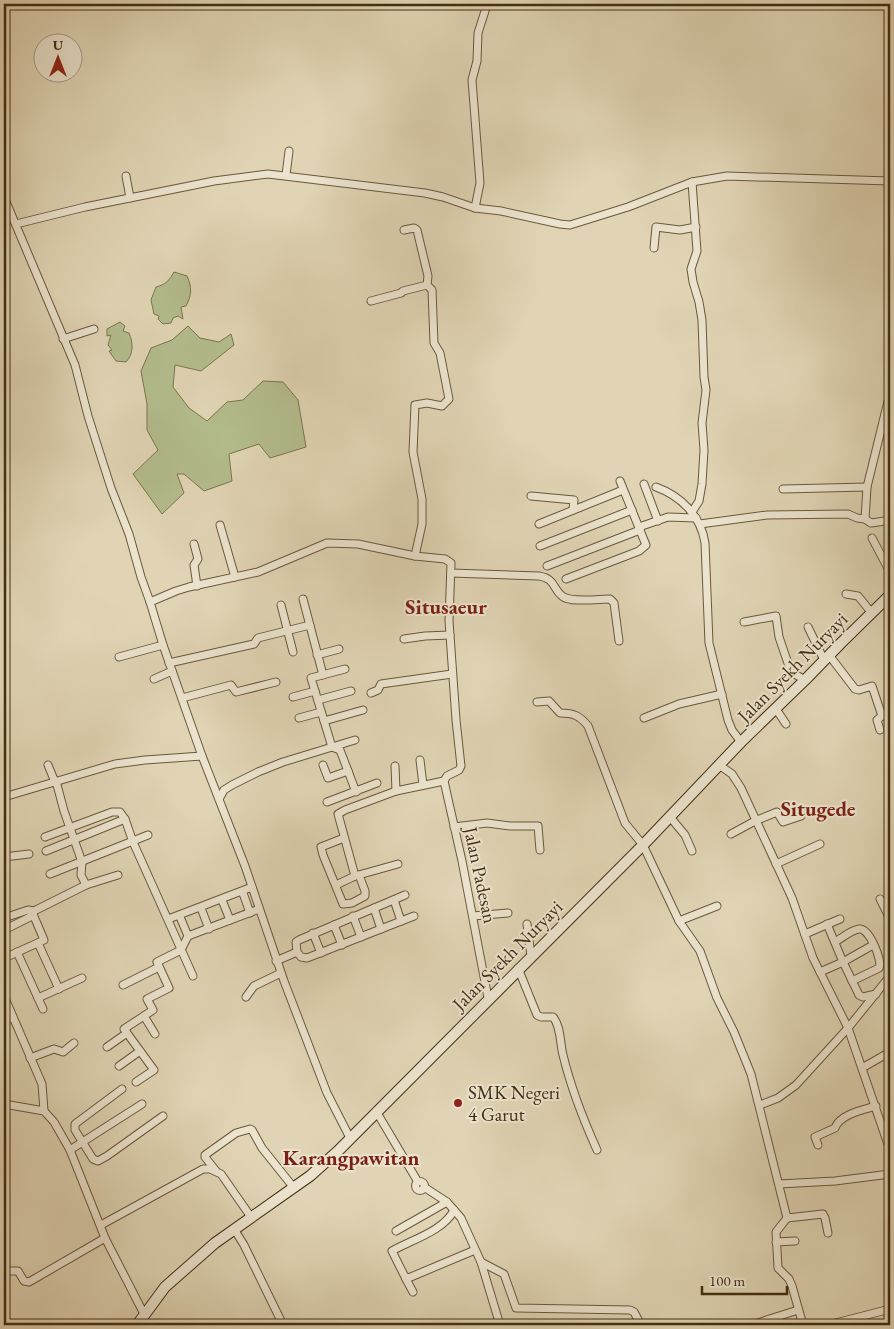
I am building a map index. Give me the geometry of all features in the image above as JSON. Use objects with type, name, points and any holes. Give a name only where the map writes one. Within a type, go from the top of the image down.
[{"type":"main road","name":"Jalan Syekh Nuryayi","points":[[137,1325],[154,1301],[176,1277],[234,1229],[310,1176],[350,1138],[643,845],[740,742],[806,680],[871,612],[890,595]]},
{"type":"street","points":[[475,208],[480,183],[472,80],[477,61],[478,33],[486,4]]},
{"type":"street","points":[[286,175],[289,151]]},
{"type":"street","points":[[16,224],[130,198],[268,174],[425,193],[475,208],[501,211],[570,225],[628,207],[692,182],[735,176],[890,181]]},
{"type":"street","points":[[126,176],[130,198]]},
{"type":"street","points":[[692,182],[696,254],[691,273],[702,320],[706,390],[702,424],[704,450],[702,484],[696,518]]},
{"type":"street","points":[[4,198],[77,372],[88,416],[111,488],[129,534],[163,646],[202,756],[252,887],[276,961],[327,1093],[350,1138]]},
{"type":"street","points":[[654,248],[656,227],[680,230],[696,227]]},
{"type":"street","points":[[404,230],[414,228],[417,230],[428,276],[427,285]]},
{"type":"street","points":[[372,301],[401,293],[403,290],[427,285]]},
{"type":"street","points":[[415,556],[422,524],[422,499],[413,452],[415,405],[441,406],[449,399],[440,353],[434,343],[432,290],[427,285]]},
{"type":"street","points":[[63,339],[94,328]]},
{"type":"street","points":[[865,519],[867,487],[890,393]]},
{"type":"street","points":[[566,579],[640,551],[646,545],[620,482]]},
{"type":"street","points":[[644,484],[658,521]]},
{"type":"street","points":[[783,489],[867,487]]},
{"type":"street","points":[[656,488],[667,491],[676,497],[696,518],[705,543],[709,644],[729,725],[740,742]]},
{"type":"street","points":[[539,524],[623,490]]},
{"type":"street","points":[[531,496],[574,500],[574,510]]},
{"type":"street","points":[[540,546],[632,510]]},
{"type":"street","points":[[547,566],[668,517],[848,514],[865,519],[871,523],[885,521]]},
{"type":"street","points":[[220,525],[235,577]]},
{"type":"street","points":[[872,538],[888,561],[890,572]]},
{"type":"street","points":[[150,602],[176,591],[258,572],[327,543],[358,544],[415,556],[448,560],[451,563],[450,635],[461,768],[447,776],[444,781],[396,791],[340,812],[337,816],[357,875],[365,891],[365,897],[346,905],[343,904],[321,847],[344,838]]},
{"type":"street","points":[[194,544],[198,559],[194,564],[198,586]]},
{"type":"street","points":[[452,573],[539,576],[549,579],[561,595],[568,598],[610,598],[614,603],[619,641]]},
{"type":"street","points":[[846,594],[858,596],[871,612]]},
{"type":"street","points":[[303,599],[323,675]]},
{"type":"street","points":[[281,605],[293,652]]},
{"type":"street","points":[[744,622],[776,616],[779,637],[791,672],[806,680]]},
{"type":"street","points":[[169,663],[254,644],[258,638],[310,625]]},
{"type":"street","points":[[808,627],[826,658],[855,689],[859,690],[872,686],[882,716]]},
{"type":"street","points":[[404,639],[450,635]]},
{"type":"street","points":[[119,657],[163,646]]},
{"type":"street","points":[[318,655],[339,649]]},
{"type":"street","points":[[332,747],[311,678],[345,669]]},
{"type":"street","points":[[154,679],[172,671]]},
{"type":"street","points":[[371,692],[378,690],[381,684],[452,674]]},
{"type":"street","points":[[182,698],[230,685],[236,692],[276,682]]},
{"type":"street","points":[[293,697],[315,691]]},
{"type":"street","points":[[318,700],[351,691]]},
{"type":"street","points":[[644,718],[679,704],[722,694]]},
{"type":"street","points":[[537,702],[549,701],[560,713],[574,714],[581,717],[588,726],[623,820],[643,845],[679,921],[700,951],[717,998],[734,1032],[751,1074],[787,1218]]},
{"type":"street","points":[[776,709],[786,724]]},
{"type":"street","points":[[324,721],[363,710]]},
{"type":"street","points":[[300,718],[321,712]]},
{"type":"street","points":[[880,730],[877,720],[890,712]]},
{"type":"street","points":[[219,799],[224,790],[258,772],[283,762],[355,740]]},
{"type":"street","points":[[332,747],[340,750],[356,792]]},
{"type":"street","points":[[4,798],[130,761],[202,756]]},
{"type":"street","points":[[420,760],[422,785]]},
{"type":"street","points":[[48,765],[56,782],[82,862],[82,875],[86,886]]},
{"type":"street","points":[[324,765],[328,778],[348,771]]},
{"type":"street","points":[[719,765],[726,768],[736,778],[792,898],[820,972],[848,1028],[888,1137],[890,1150]]},
{"type":"street","points":[[394,766],[396,791]]},
{"type":"street","name":"Jalan Padesan","points":[[444,781],[473,916],[488,998]]},
{"type":"street","points":[[327,802],[377,783]]},
{"type":"street","points":[[45,837],[117,812],[122,814],[194,976]]},
{"type":"street","points":[[731,834],[755,820],[777,812],[783,822],[801,816]]},
{"type":"street","points":[[670,817],[684,835],[692,852]]},
{"type":"street","points":[[46,851],[125,819]]},
{"type":"street","points":[[454,826],[487,823],[510,826],[538,826],[540,850]]},
{"type":"street","points":[[50,874],[148,835]]},
{"type":"street","points":[[776,864],[820,844]]},
{"type":"street","points":[[4,857],[29,854]]},
{"type":"street","points":[[336,885],[357,875],[398,864]]},
{"type":"street","points":[[4,930],[86,886],[118,875]]},
{"type":"street","points":[[171,918],[252,887]]},
{"type":"street","points":[[242,893],[250,913]]},
{"type":"street","points":[[405,895],[313,933],[296,942],[297,952],[304,958],[321,953],[414,916]]},
{"type":"street","points":[[880,899],[890,919]]},
{"type":"street","points":[[222,900],[230,920]]},
{"type":"street","points":[[394,900],[401,921]]},
{"type":"street","points":[[679,921],[717,906]]},
{"type":"street","points":[[201,908],[209,928]]},
{"type":"street","points":[[374,908],[381,929]]},
{"type":"street","points":[[136,1082],[154,1070],[124,1029],[153,1010],[147,999],[169,988],[157,962],[181,950],[188,936],[259,909]]},
{"type":"street","points":[[4,918],[28,910],[33,913],[44,940],[9,956]]},
{"type":"street","points":[[473,916],[508,913]]},
{"type":"street","points":[[353,916],[361,937]]},
{"type":"street","points":[[180,917],[188,936]]},
{"type":"street","points":[[805,934],[840,919]]},
{"type":"street","points":[[527,924],[531,956]]},
{"type":"street","points":[[827,924],[860,996],[876,994]]},
{"type":"street","points":[[334,925],[342,946]]},
{"type":"street","points":[[835,942],[860,928],[867,932],[879,957],[879,968],[852,981]]},
{"type":"street","points":[[313,933],[321,953]]},
{"type":"street","points":[[38,943],[59,988]]},
{"type":"street","points":[[820,972],[843,962],[873,944]]},
{"type":"street","points":[[17,952],[43,1009]]},
{"type":"street","points":[[276,961],[297,952]]},
{"type":"street","points":[[123,985],[159,967]]},
{"type":"street","points":[[518,968],[536,1015],[553,1017],[557,1022],[560,1046],[569,1081],[580,1113],[597,1150]]},
{"type":"street","points":[[246,997],[254,986],[281,973]]},
{"type":"street","points":[[760,1105],[778,1098],[796,1085],[835,1040],[848,1028],[890,976]]},
{"type":"street","points":[[38,998],[82,978]]},
{"type":"street","points":[[4,996],[43,1089],[44,1111]]},
{"type":"street","points":[[144,1016],[155,1034]]},
{"type":"street","points":[[4,1021],[13,1018]]},
{"type":"street","points":[[106,1047],[127,1034]]},
{"type":"street","points":[[30,1058],[54,1049],[64,1052],[74,1043]]},
{"type":"street","points":[[119,1066],[140,1051]]},
{"type":"street","points":[[862,1068],[890,1052]]},
{"type":"street","points":[[122,1089],[75,1124],[75,1130],[93,1159],[98,1161],[163,1116]]},
{"type":"street","points":[[4,1104],[44,1111],[54,1122],[70,1150],[105,1238],[144,1314]]},
{"type":"street","points":[[70,1150],[142,1104]]},
{"type":"street","points":[[818,1145],[815,1137],[835,1128],[840,1120],[853,1113],[876,1106]]},
{"type":"street","points":[[376,1111],[418,1182],[423,1183],[424,1187],[447,1202],[464,1224],[481,1262],[483,1274],[500,1325]]},
{"type":"street","points":[[251,1217],[221,1174],[216,1171],[205,1157],[205,1154],[236,1133],[252,1130],[262,1148],[294,1188]]},
{"type":"street","points":[[101,1225],[204,1169],[216,1171]]},
{"type":"street","points":[[779,1184],[835,1181],[890,1174]]},
{"type":"street","points":[[396,1231],[447,1202]]},
{"type":"street","points":[[413,1292],[392,1251],[438,1228],[449,1219],[454,1210]]},
{"type":"street","points":[[803,1325],[789,1279],[778,1268],[776,1232],[787,1218],[823,1214],[828,1233]]},
{"type":"street","points":[[234,1229],[244,1245],[283,1325]]},
{"type":"street","points":[[4,1272],[18,1271],[24,1281],[29,1282],[105,1238]]},
{"type":"street","points":[[776,1242],[795,1241]]},
{"type":"street","points":[[406,1279],[475,1250]]},
{"type":"street","points":[[481,1262],[504,1274],[516,1308],[630,1310],[634,1312],[640,1325]]},
{"type":"street","points":[[828,1325],[890,1309]]},
{"type":"street","points":[[751,1325],[798,1310]]},
{"type":"green space","points":[[174,272],[187,276],[190,284],[190,295],[186,306],[181,307],[183,319],[178,316],[173,318],[171,323],[163,324],[158,319],[159,316],[154,314],[151,300],[156,287],[167,282]]},
{"type":"green space","points":[[120,322],[125,326],[123,331],[129,333],[132,344],[132,352],[126,362],[116,361],[109,351],[112,350],[108,345],[111,335],[107,336],[107,329]]},
{"type":"green space","points":[[188,326],[200,338],[219,342],[231,334],[234,345],[201,371],[175,365],[173,387],[189,408],[207,421],[227,402],[243,400],[263,381],[283,382],[298,400],[306,447],[270,458],[259,444],[229,454],[232,481],[204,491],[184,474],[177,474],[184,493],[162,514],[133,474],[158,450],[147,430],[147,404],[141,371],[151,348],[172,340]]},
{"type":"place","name":"SMK Negeri 4 Garut","points":[[458,1103]]},
{"type":"district","name":"Situsaeur","points":[[446,607]]},
{"type":"district","name":"Situgede","points":[[818,809]]},
{"type":"district","name":"Karangpawitan","points":[[351,1158]]}]
